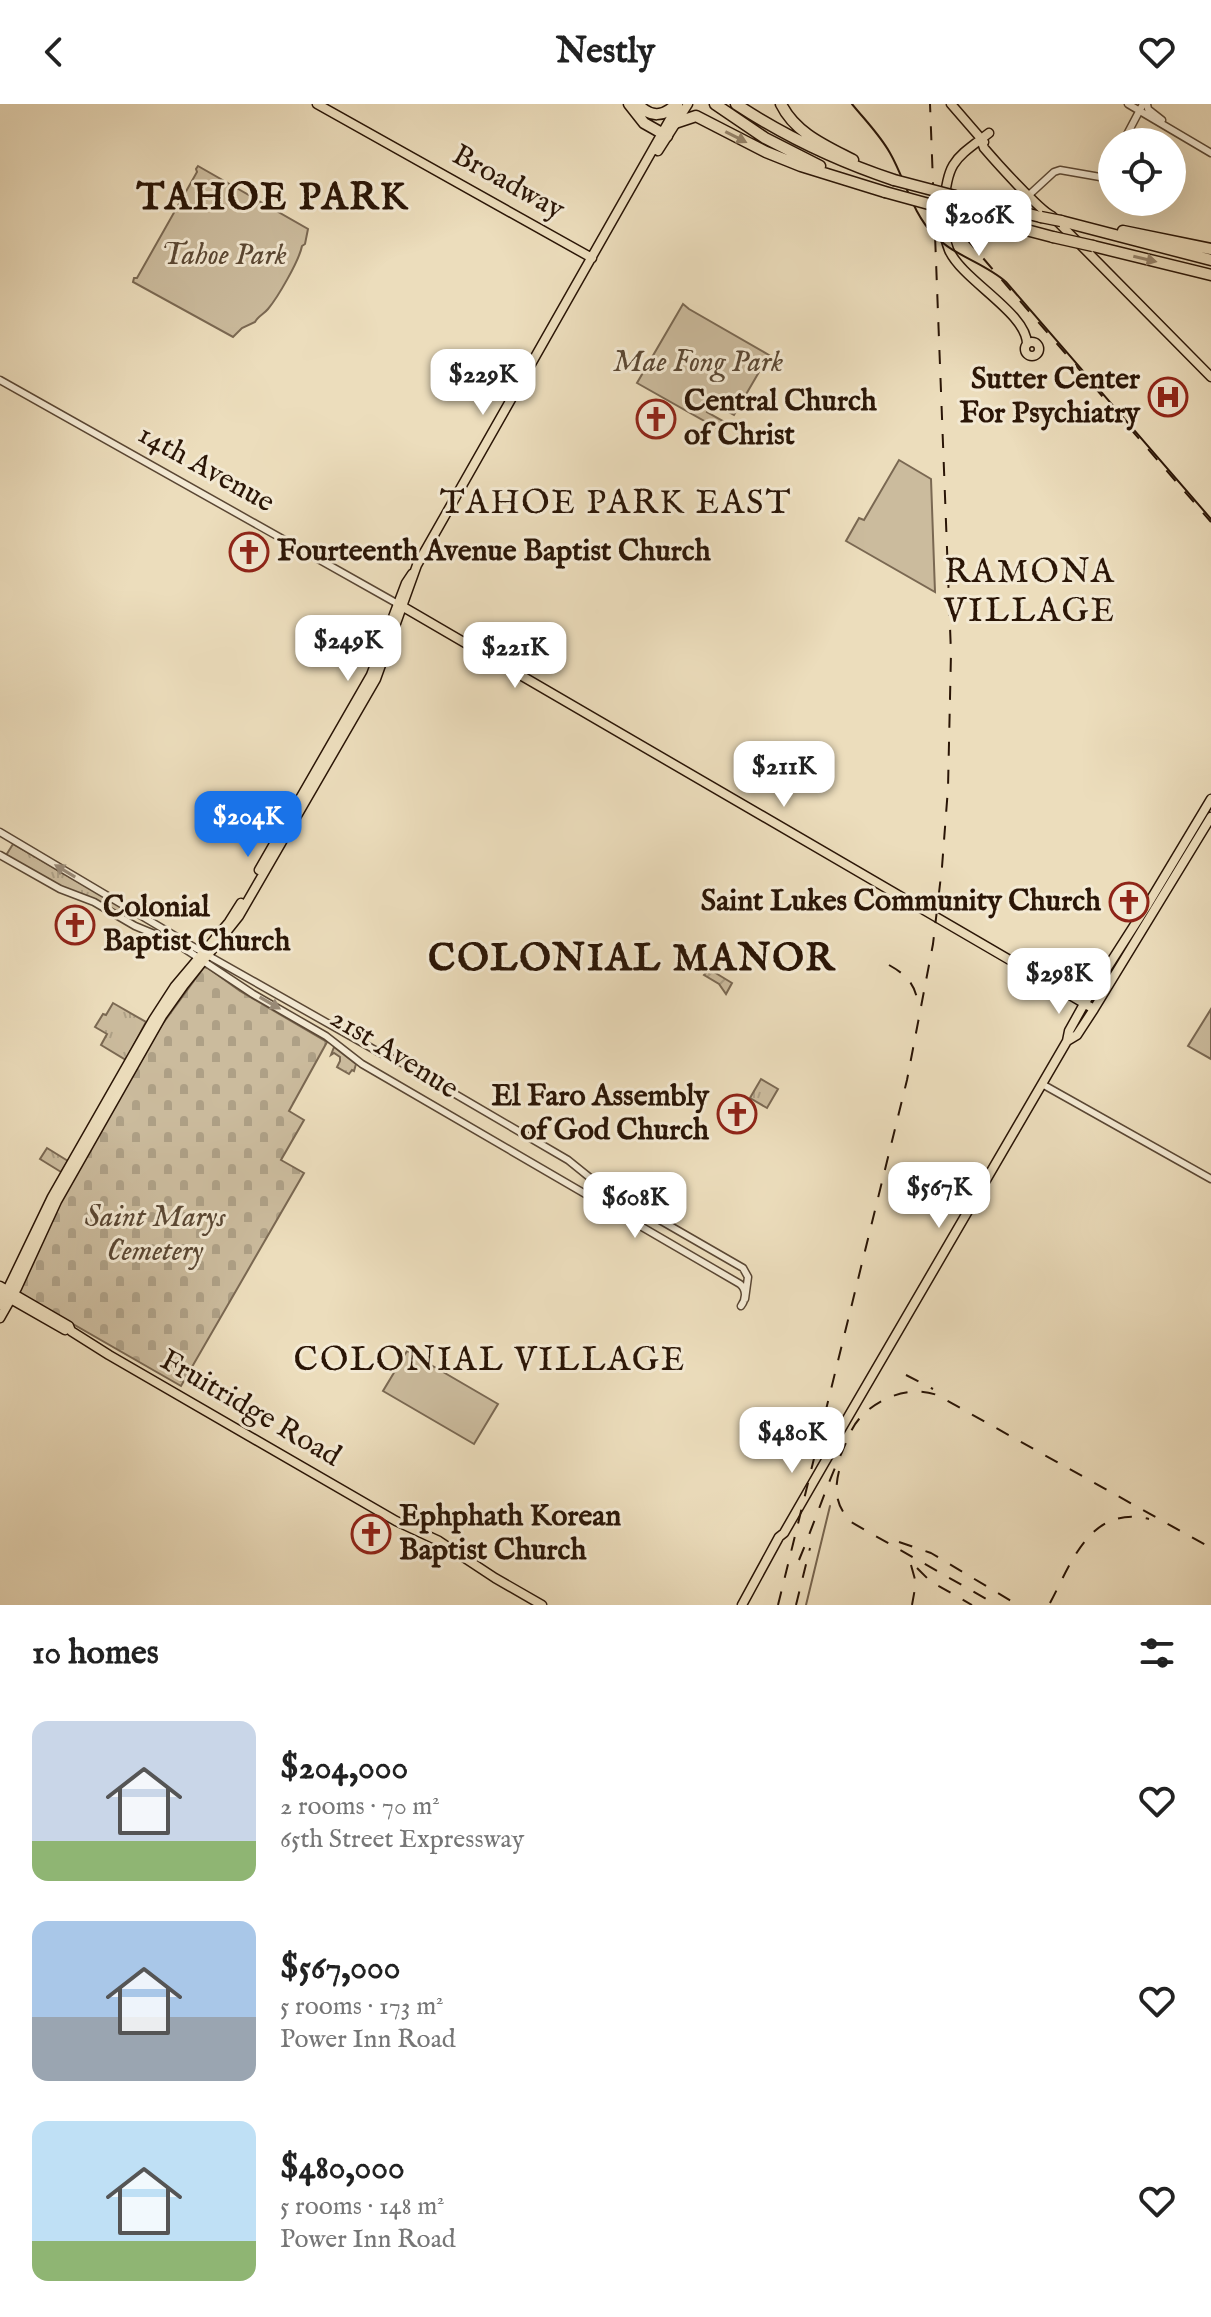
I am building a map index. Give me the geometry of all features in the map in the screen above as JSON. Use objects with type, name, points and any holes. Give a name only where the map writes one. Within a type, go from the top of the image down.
[{"type":"highway","points":[[629,104],[644,123],[665,135]]},
{"type":"highway","points":[[638,104],[648,112],[660,114],[677,104]]},
{"type":"highway","points":[[736,104],[799,142],[894,180],[1047,216],[1211,260]]},
{"type":"highway","points":[[781,104],[799,128],[860,166]]},
{"type":"highway","points":[[717,106],[781,147],[853,182]]},
{"type":"highway","points":[[675,123],[696,116],[766,152],[885,192],[1211,275]]},
{"type":"highway","points":[[1077,225],[1138,233],[1211,249]]},
{"type":"main road","name":"Broadway","points":[[317,104],[592,258]]},
{"type":"main road","points":[[665,135],[677,104]]},
{"type":"main road","points":[[0,1305],[52,1197],[145,1034],[167,999],[239,916],[376,679],[408,579],[632,188],[688,104]]},
{"type":"main road","points":[[951,104],[981,139],[984,148],[1030,193],[1047,216],[1211,377]]},
{"type":"main road","points":[[989,133],[961,153],[949,171],[945,190],[944,231],[953,256],[961,267],[1011,313],[1032,343]]},
{"type":"main road","name":"14th Avenue","points":[[400,605],[1094,1009]]},
{"type":"main road","points":[[742,1605],[1067,1041],[1084,1004],[1211,799]]},
{"type":"main road","points":[[1067,1041],[1077,1035],[1094,1009],[1211,817]]},
{"type":"main road","points":[[0,1318],[6,1293]]},
{"type":"main road","name":"Fruitridge Road","points":[[6,1293],[66,1331],[71,1331],[407,1526],[439,1541],[542,1605]]},
{"type":"street","points":[[1128,104],[1143,106],[1166,126],[1211,153]]},
{"type":"street","points":[[1131,128],[1143,106]]},
{"type":"street","points":[[1030,193],[1060,170],[1098,177]]},
{"type":"street","name":"14th Avenue","points":[[0,380],[400,605]]},
{"type":"street","name":"21st Avenue","points":[[0,832],[204,957],[253,994],[326,1036],[362,1064],[732,1279],[743,1286],[745,1299]]},
{"type":"street","name":"21st Avenue","points":[[0,855],[60,889],[94,902],[135,926],[204,957],[402,1063],[568,1160],[600,1186],[740,1266],[747,1273]]},
{"type":"street","points":[[1042,1084],[1211,1179]]},
{"type":"street","points":[[732,1279],[743,1280],[747,1273]]},
{"type":"street","points":[[741,1306],[745,1299],[747,1273]]},
{"type":"green space","name":"Tahoe Park","points":[[198,166],[308,229],[305,244],[293,269],[272,303],[255,322],[233,337],[133,282]]},
{"type":"green space","name":"Mae Fong Park","points":[[683,304],[769,355],[734,415],[712,403],[707,412],[728,424],[724,432],[637,383]]},
{"type":"green space","points":[[899,460],[931,479],[935,592],[846,541],[859,518],[864,520]]},
{"type":"green space","points":[[13,844],[128,911],[124,918],[5,857]]},
{"type":"green space","name":"Saint Marys Cemetery","points":[[204,967],[327,1042],[289,1111],[304,1120],[281,1160],[304,1173],[181,1386],[19,1293],[69,1186],[161,1026]]},
{"type":"green space","points":[[709,969],[732,983],[726,994],[719,984],[704,975]]},
{"type":"green space","points":[[113,1003],[146,1022],[126,1060],[101,1045],[107,1034],[95,1027]]},
{"type":"green space","points":[[1211,1009],[1211,1059],[1188,1046]]},
{"type":"green space","points":[[334,1047],[356,1064],[354,1071],[349,1074],[337,1067],[340,1057],[334,1053],[331,1055]]},
{"type":"green space","points":[[761,1079],[778,1089],[767,1108],[750,1098]]},
{"type":"green space","points":[[47,1148],[68,1161],[61,1172],[40,1159]]},
{"type":"green space","points":[[407,1351],[498,1404],[474,1444],[383,1391]]},
{"type":"waterway","points":[[806,1605],[830,1506]]},
{"type":"tram line","points":[[852,104],[886,146],[926,226],[951,249],[1006,282],[1211,519]]},
{"type":"railway","points":[[778,1605],[907,1080],[933,944],[942,867],[948,788],[951,653],[930,104]]},
{"type":"railway","points":[[938,189],[947,213],[957,228],[1211,522]]},
{"type":"railway","points":[[889,965],[910,982],[918,1007]]},
{"type":"railway","points":[[906,1375],[933,1389]]},
{"type":"railway","points":[[799,1560],[856,1423],[884,1400],[916,1392],[937,1395],[1211,1548]]},
{"type":"railway","points":[[839,1471],[838,1498],[851,1522],[997,1605]]},
{"type":"railway","points":[[1050,1603],[1075,1555],[1098,1529],[1112,1520],[1129,1517],[1149,1519]]},
{"type":"railway","points":[[899,1542],[931,1553],[1018,1605]]},
{"type":"railway","points":[[796,1605],[810,1548]]},
{"type":"railway","points":[[911,1565],[916,1583],[912,1605]]},
{"type":"railway","points":[[917,1568],[930,1581],[972,1605]]},
{"type":"place","name":"Sutter Center For Psychiatry","points":[[1168,397]]},
{"type":"place","name":"Central Church of Christ","points":[[656,419]]},
{"type":"place","name":"Fourteenth Avenue Baptist Church","points":[[249,552]]},
{"type":"place","name":"Saint Lukes Community Church","points":[[1129,902]]},
{"type":"place","name":"Colonial Baptist Church","points":[[75,925]]},
{"type":"place","name":"El Faro Assembly of God Church","points":[[737,1114]]},
{"type":"place","name":"Ephphath Korean Baptist Church","points":[[371,1534]]},
{"type":"district","name":"TAHOE PARK","points":[[273,199]]},
{"type":"district","name":"TAHOE PARK EAST","points":[[616,503]]},
{"type":"district","name":"RAMONA VILLAGE","points":[[1030,592]]},
{"type":"district","name":"COLONIAL MANOR","points":[[632,960]]},
{"type":"district","name":"COLONIAL VILLAGE","points":[[490,1360]]}]
